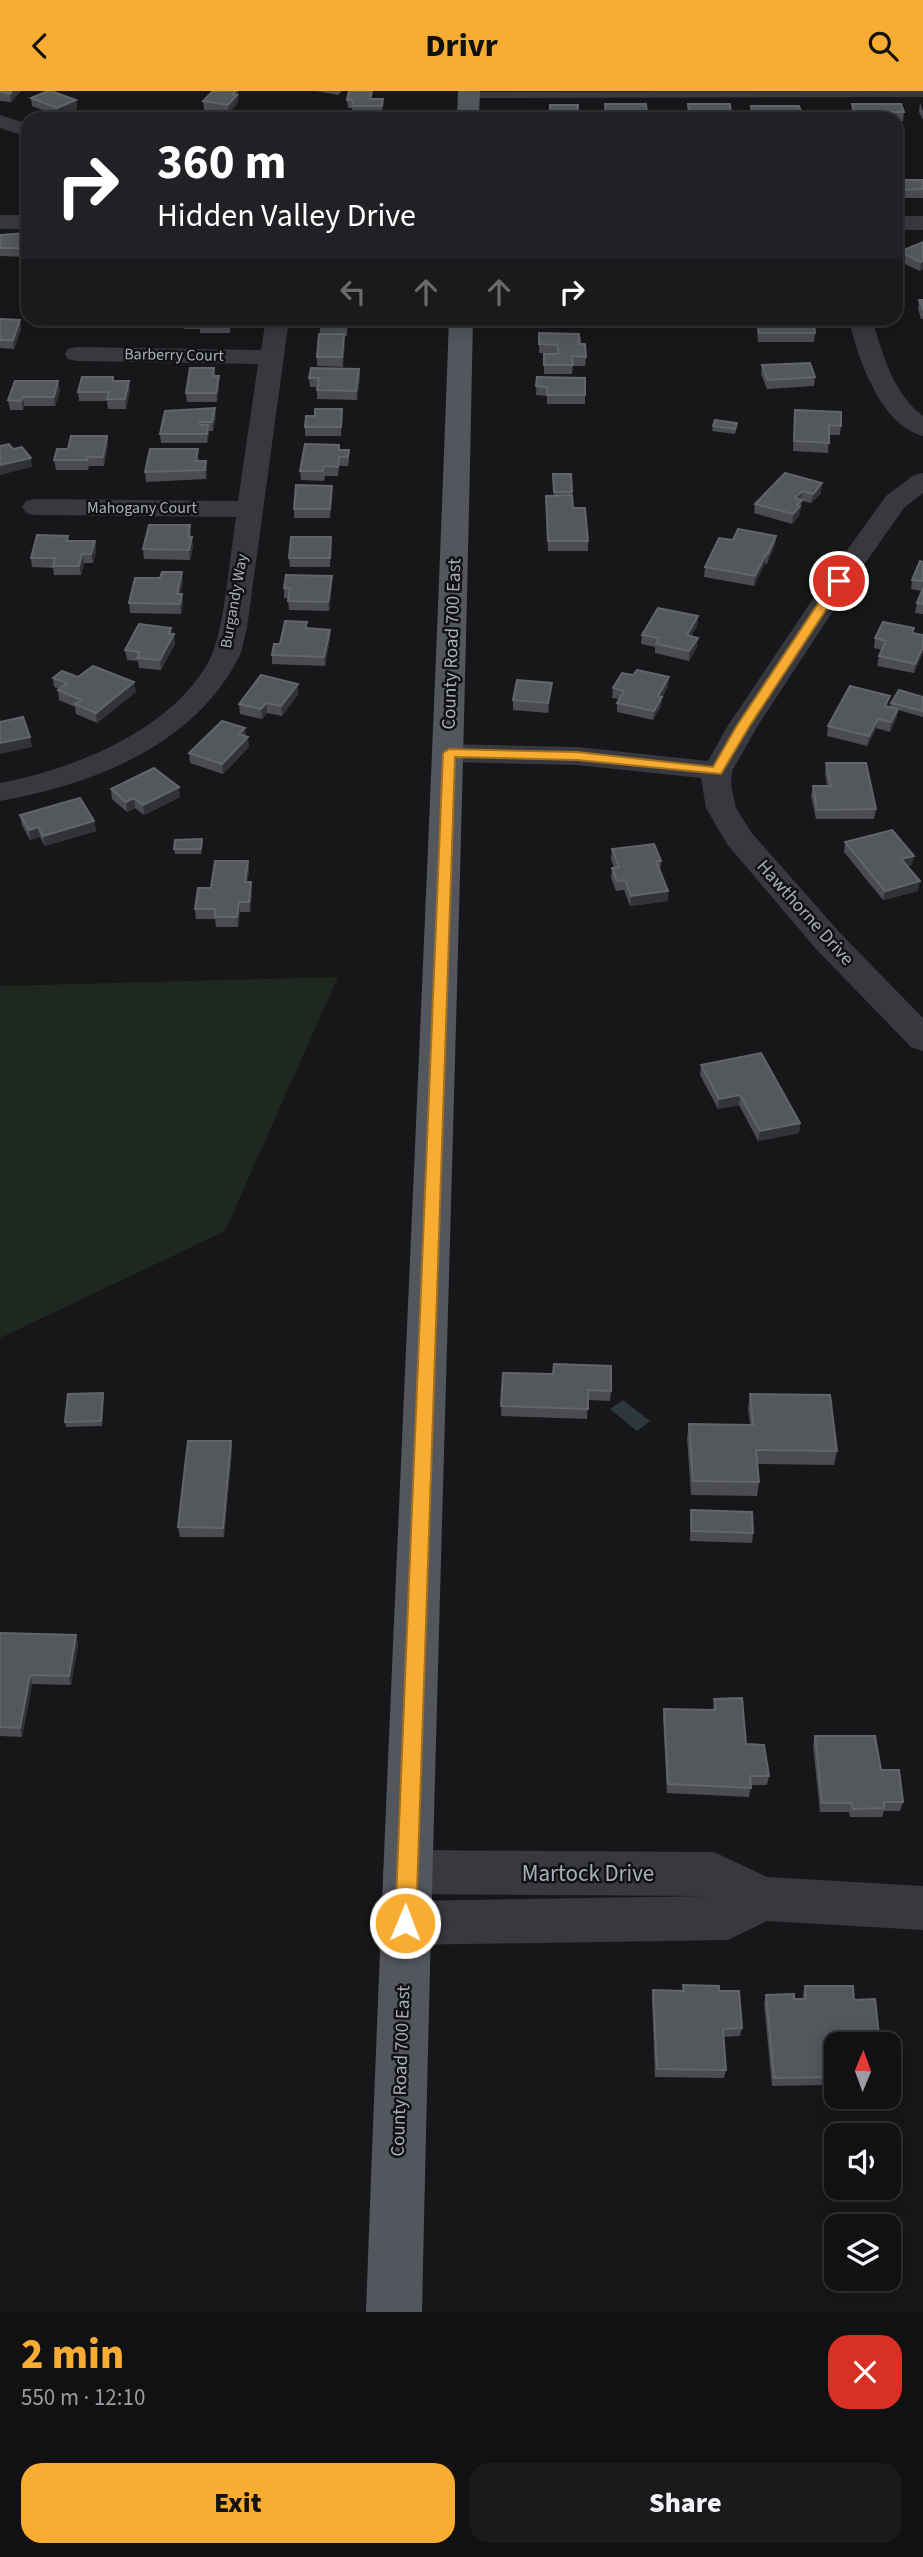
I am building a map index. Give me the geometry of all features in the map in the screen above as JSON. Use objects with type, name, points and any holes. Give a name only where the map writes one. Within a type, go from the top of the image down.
[{"type":"main road","points":[[468,112],[469,92]]},
{"type":"main road","name":"County Road 700 East","points":[[394,2312],[406,1873],[449,753],[461,326]]},
{"type":"street","points":[[469,92],[923,91]]},
{"type":"street","points":[[0,121],[21,128]]},
{"type":"street","points":[[0,222],[21,222]]},
{"type":"street","points":[[903,223],[923,223]]},
{"type":"street","name":"Burgandy Way","points":[[0,792],[58,778],[126,749],[164,727],[206,687],[225,658],[233,628],[276,326]]},
{"type":"street","points":[[862,326],[880,380],[888,395],[923,428]]},
{"type":"street","name":"Barberry Court","points":[[76,354],[271,357]]},
{"type":"street","points":[[449,753],[577,756],[717,771],[750,716],[895,502],[923,481]]},
{"type":"street","name":"Mahogany Court","points":[[36,507],[249,509]]},
{"type":"street","name":"Hawthorne Drive","points":[[717,771],[717,796],[738,837],[828,941],[923,1039]]},
{"type":"street","name":"Martock Drive","points":[[406,1873],[714,1874],[763,1899],[923,1907]]},
{"type":"street","points":[[405,1923],[728,1917],[763,1899]]},
{"type":"shaded area","points":[[338,977],[225,1231],[0,1338],[0,986]]},
{"type":"shaded area","points":[[623,1400],[650,1421],[637,1431],[610,1409]]},
{"type":"building","points":[[48,91],[76,100],[57,108],[31,98]]},
{"type":"building","points":[[213,91],[236,91],[233,94],[237,95],[228,105],[203,101]]},
{"type":"building","points":[[349,91],[372,91],[370,99],[383,99],[382,106],[352,106],[353,100],[347,100]]},
{"type":"building","points":[[605,104],[646,104],[647,112],[606,112]]},
{"type":"building","points":[[688,104],[730,104],[731,112],[689,112]]},
{"type":"building","points":[[852,104],[901,104],[904,112],[855,112]]},
{"type":"building","points":[[550,105],[578,105],[578,112],[546,112],[550,111]]},
{"type":"building","points":[[751,106],[799,106],[801,112],[752,112]]},
{"type":"building","points":[[903,180],[923,180],[923,189],[903,190]]},
{"type":"building","points":[[21,233],[21,248],[0,248],[0,235]]},
{"type":"building","points":[[923,242],[923,261],[903,254],[903,250]]},
{"type":"building","points":[[0,319],[20,320],[13,340],[0,340]]},
{"type":"building","points":[[758,326],[814,326],[815,333],[759,333]]},
{"type":"building","points":[[539,333],[579,334],[580,344],[585,344],[586,357],[572,356],[573,365],[544,365],[544,354],[558,354],[558,345],[539,344]]},
{"type":"building","points":[[319,334],[344,334],[342,357],[317,357]]},
{"type":"building","points":[[810,363],[815,377],[768,380],[762,365]]},
{"type":"building","points":[[190,368],[214,368],[213,376],[219,376],[216,393],[186,393]]},
{"type":"building","points":[[311,368],[359,369],[356,391],[317,390],[319,378],[309,378]]},
{"type":"building","points":[[82,377],[113,377],[113,381],[129,381],[125,399],[107,399],[109,392],[78,392]]},
{"type":"building","points":[[537,377],[585,378],[585,395],[547,395],[547,387],[536,386]]},
{"type":"building","points":[[15,381],[58,381],[54,397],[8,400]]},
{"type":"building","points":[[215,408],[212,422],[200,422],[200,425],[208,425],[207,434],[160,434],[165,411]]},
{"type":"building","points":[[315,409],[342,409],[341,427],[305,427],[306,416],[315,416]]},
{"type":"building","points":[[795,410],[841,412],[841,426],[829,425],[829,443],[794,441]]},
{"type":"building","points":[[715,420],[737,423],[735,429],[713,426]]},
{"type":"building","points":[[71,436],[107,436],[103,457],[54,460],[57,449],[68,449]]},
{"type":"building","points":[[9,444],[13,449],[22,447],[31,458],[0,465],[0,446]]},
{"type":"building","points":[[305,444],[339,445],[339,450],[349,450],[348,457],[339,457],[338,467],[324,466],[323,471],[300,471]]},
{"type":"building","points":[[150,449],[198,449],[196,461],[206,461],[205,470],[145,472]]},
{"type":"building","points":[[785,473],[822,483],[813,494],[802,491],[795,498],[802,500],[793,514],[755,504]]},
{"type":"building","points":[[553,474],[571,474],[572,492],[554,492]]},
{"type":"building","points":[[296,485],[332,486],[330,509],[294,509]]},
{"type":"building","points":[[572,495],[573,508],[585,508],[588,541],[548,541],[546,496]]},
{"type":"building","points":[[149,525],[190,525],[188,537],[192,537],[189,550],[143,549]]},
{"type":"building","points":[[738,529],[776,536],[755,576],[705,567],[719,538],[733,540]]},
{"type":"building","points":[[37,535],[68,536],[66,541],[95,541],[91,554],[82,554],[79,566],[53,566],[55,558],[31,558]]},
{"type":"building","points":[[291,537],[331,537],[330,558],[289,558]]},
{"type":"building","points":[[920,561],[923,562],[923,581],[912,580]]},
{"type":"building","points":[[162,572],[182,572],[177,594],[182,594],[180,604],[129,603],[135,578],[160,578]]},
{"type":"building","points":[[286,575],[332,576],[328,602],[288,601],[290,588],[284,588]]},
{"type":"building","points":[[923,588],[923,604],[917,603]]},
{"type":"building","points":[[658,608],[698,616],[687,635],[698,638],[689,651],[656,644],[659,638],[642,635]]},
{"type":"building","points":[[285,621],[307,622],[305,628],[330,630],[324,657],[272,655],[274,644],[280,644]]},
{"type":"building","points":[[883,622],[914,628],[912,633],[923,635],[923,647],[915,664],[879,656],[886,641],[875,638]]},
{"type":"building","points":[[139,624],[171,628],[168,634],[174,634],[160,660],[137,658],[140,652],[125,650]]},
{"type":"building","points":[[93,666],[134,682],[96,713],[75,704],[81,700],[58,690],[67,683],[53,678],[62,671],[78,677]]},
{"type":"building","points":[[637,670],[669,677],[658,696],[662,697],[654,711],[617,703],[624,691],[613,688],[622,673],[633,675]]},
{"type":"building","points":[[261,675],[298,684],[281,706],[266,703],[261,709],[239,704]]},
{"type":"building","points":[[517,680],[552,683],[548,703],[513,700]]},
{"type":"building","points":[[850,686],[890,696],[885,706],[898,709],[891,722],[878,719],[869,736],[828,726]]},
{"type":"building","points":[[899,690],[923,697],[923,711],[891,703]]},
{"type":"building","points":[[23,717],[30,737],[0,743],[0,722]]},
{"type":"building","points":[[222,721],[245,728],[239,734],[248,737],[222,764],[189,753]]},
{"type":"building","points":[[826,763],[866,763],[876,809],[817,810],[813,786],[831,786]]},
{"type":"building","points":[[154,768],[179,787],[143,805],[134,798],[126,802],[111,789]]},
{"type":"building","points":[[80,798],[94,821],[43,836],[38,827],[29,830],[20,815]]},
{"type":"building","points":[[892,830],[914,856],[901,859],[920,881],[885,891],[845,842]]},
{"type":"building","points":[[202,839],[201,849],[174,849],[175,840]]},
{"type":"building","points":[[654,844],[661,861],[656,861],[668,891],[631,896],[625,880],[617,881],[612,868],[619,867],[612,849]]},
{"type":"building","points":[[215,861],[248,861],[245,882],[251,882],[249,902],[239,902],[237,917],[215,917],[215,909],[195,909],[198,888],[211,888]]},
{"type":"building","points":[[761,1053],[800,1123],[760,1131],[740,1095],[719,1099],[701,1065]]},
{"type":"building","points":[[554,1364],[611,1366],[611,1391],[588,1390],[588,1409],[501,1406],[503,1373],[553,1374]]},
{"type":"building","points":[[103,1393],[101,1421],[65,1422],[68,1394]]},
{"type":"building","points":[[750,1394],[830,1395],[837,1451],[756,1450],[759,1482],[693,1481],[689,1424],[753,1425]]},
{"type":"building","points":[[188,1441],[231,1441],[223,1528],[178,1527]]},
{"type":"building","points":[[691,1510],[752,1512],[753,1533],[692,1531]]},
{"type":"building","points":[[0,1633],[76,1635],[69,1676],[30,1675],[20,1728],[0,1727]]},
{"type":"building","points":[[742,1698],[746,1744],[764,1745],[769,1776],[750,1776],[751,1788],[668,1784],[664,1709],[716,1710],[714,1699]]},
{"type":"building","points":[[815,1736],[875,1736],[881,1770],[899,1770],[903,1802],[884,1802],[884,1808],[853,1809],[851,1803],[822,1803]]},
{"type":"building","points":[[683,1985],[719,1986],[719,1991],[739,1991],[742,2028],[723,2029],[726,2070],[657,2069],[653,1990],[684,1991]]},
{"type":"building","points":[[805,1986],[853,1986],[854,2000],[875,1999],[879,2032],[824,2032],[824,2077],[774,2078],[766,1995],[794,1994],[794,1999],[806,1999]]},
{"type":"route","points":[[405,1923],[449,753],[577,756],[717,771],[742,727],[839,581]]}]
